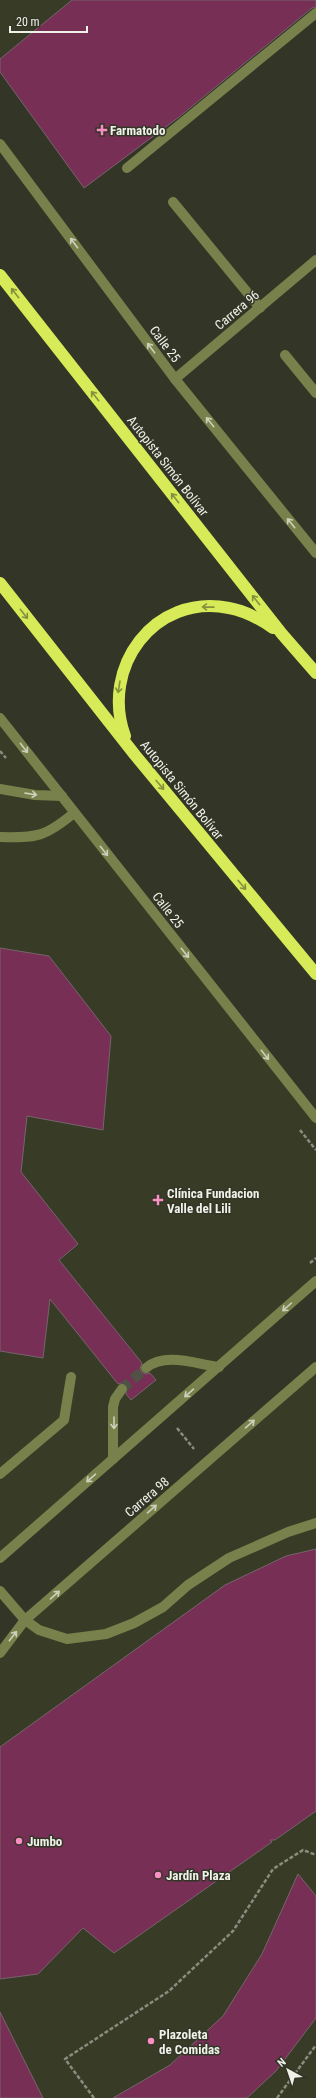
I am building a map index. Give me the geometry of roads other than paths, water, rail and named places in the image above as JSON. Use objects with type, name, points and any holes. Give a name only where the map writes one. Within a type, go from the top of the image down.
[{"type":"highway","name":"Autopista Simón Bolívar","points":[[0,275],[282,634],[316,674]]},
{"type":"highway","name":"Autopista Simón Bolívar","points":[[0,583],[135,755],[316,974]]},
{"type":"highway","points":[[135,755],[126,740],[120,723],[118,687],[122,670],[130,654],[140,639],[153,627],[168,617],[184,610],[202,606],[229,608],[255,616],[282,634]]},
{"type":"street","points":[[127,168],[316,13]]},
{"type":"street","name":"Calle 25","points":[[0,144],[175,379],[316,553]]},
{"type":"street","points":[[173,202],[260,308]]},
{"type":"street","name":"Carrera 96","points":[[175,379],[316,260]]},
{"type":"street","points":[[285,355],[316,393]]},
{"type":"street","name":"Calle 25","points":[[0,718],[316,1118]]},
{"type":"street","points":[[0,789],[36,795],[62,796]]},
{"type":"street","points":[[0,837],[29,838],[39,836],[60,825],[74,813]]},
{"type":"street","points":[[0,1558],[316,1281]]},
{"type":"street","points":[[146,1368],[159,1360],[219,1367]]},
{"type":"street","name":"Carrera 98","points":[[0,1652],[25,1620],[316,1367]]},
{"type":"street","points":[[0,1474],[64,1420],[71,1377]]},
{"type":"street","points":[[113,1459],[115,1399],[122,1389]]},
{"type":"street","points":[[0,1591],[25,1620],[39,1630],[67,1639],[106,1634],[134,1623],[163,1607],[188,1585],[229,1558],[288,1532],[316,1523]]},
{"type":"tunnel","points":[[122,1389],[146,1368]]},
{"type":"place","name":"Farmatodo","points":[[102,130]]},
{"type":"place","name":"Clínica Fundacion Valle del Lili","points":[[158,1200]]},
{"type":"place","name":"Jumbo","points":[[19,1841]]},
{"type":"place","name":"Jardín Plaza","points":[[158,1875]]},
{"type":"place","name":"Plazoleta de Comidas","points":[[151,2041]]}]
